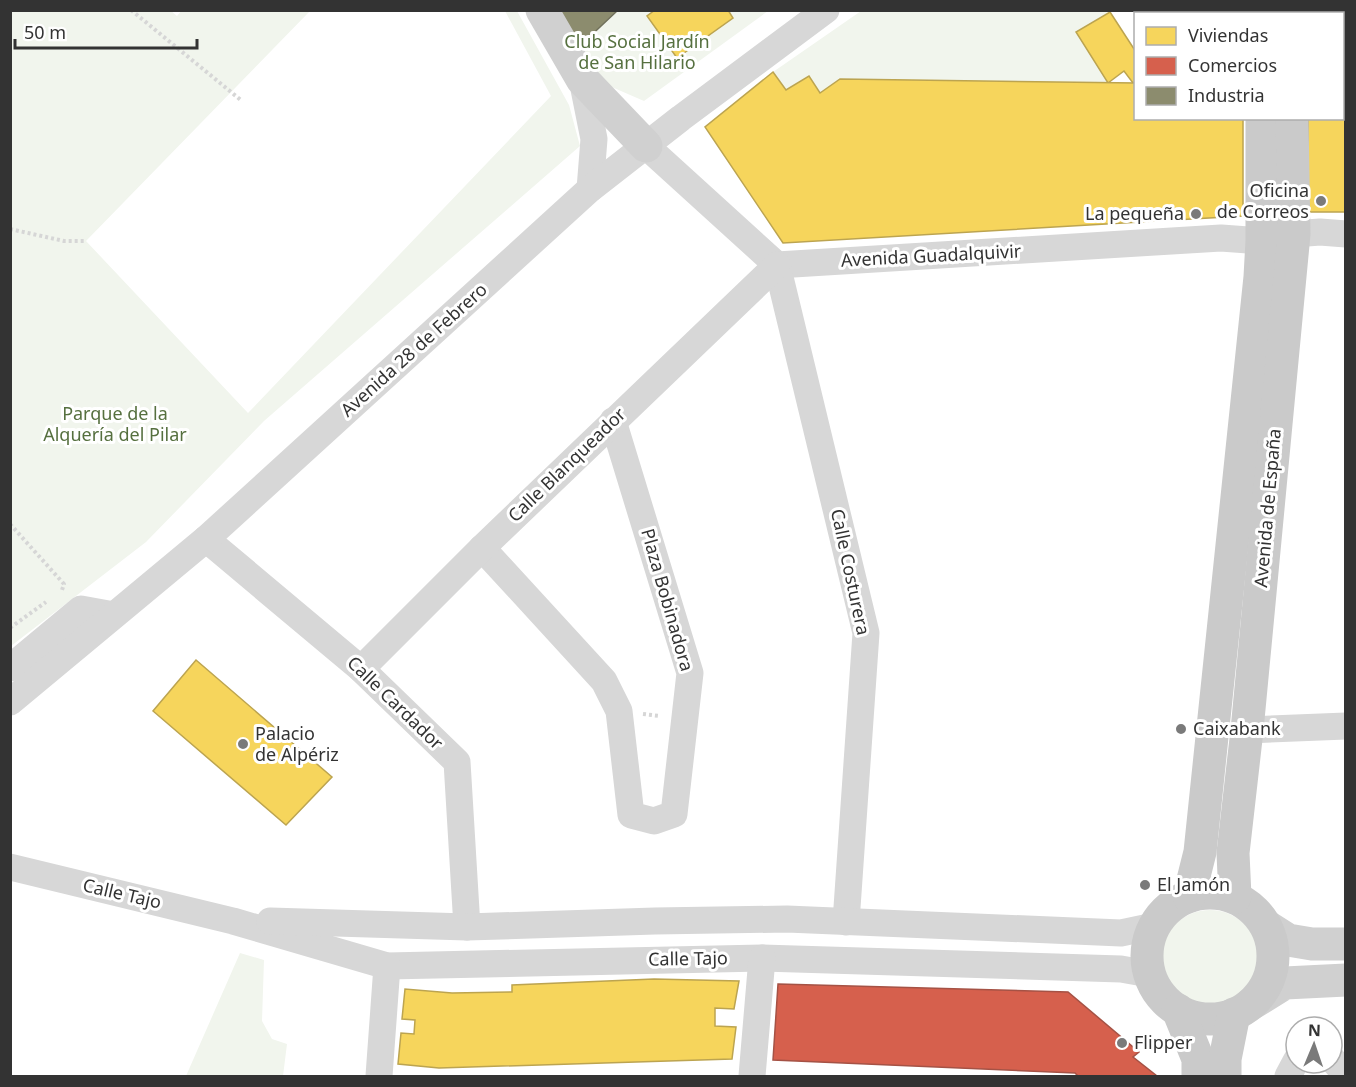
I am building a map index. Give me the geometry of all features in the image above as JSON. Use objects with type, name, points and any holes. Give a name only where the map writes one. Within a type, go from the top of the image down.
[{"type":"main road","name":"Avenida de España","points":[[1189,896],[1200,852],[1262,241],[1262,120]]},
{"type":"main road","name":"Avenida de España","points":[[1235,897],[1233,853],[1247,730],[1294,234],[1292,120]]},
{"type":"main road","points":[[1225,1077],[1224,1059],[1243,1009],[1268,981],[1273,954],[1266,926],[1253,909],[1235,897],[1212,892],[1189,896],[1168,908],[1154,926],[1146,950],[1149,974],[1160,995],[1178,1010],[1196,1017],[1215,1019],[1243,1009]]},
{"type":"main road","points":[[1178,1010],[1198,1059],[1198,1077]]},
{"type":"street","points":[[543,10],[582,79],[646,146],[777,265]]},
{"type":"street","name":"Avenida 28 de Febrero","points":[[10,702],[206,539],[590,189],[826,10]]},
{"type":"street","points":[[582,79],[594,139],[590,189]]},
{"type":"street","points":[[1294,234],[1320,232],[1346,234]]},
{"type":"street","name":"Avenida Guadalquivir","points":[[777,265],[1221,238],[1262,241]]},
{"type":"street","name":"Calle Blanqueador","points":[[361,669],[482,548],[777,265]]},
{"type":"street","name":"Calle Costurera","points":[[777,265],[866,633],[846,922]]},
{"type":"street","name":"Plaza Bobinadora","points":[[482,548],[604,681],[619,711],[631,815],[654,821],[674,814],[690,673],[613,421]]},
{"type":"street","name":"Calle Cardador","points":[[206,539],[361,669],[457,762],[467,927]]},
{"type":"street","points":[[10,669],[81,609],[114,615]]},
{"type":"street","points":[[1247,730],[1346,726]]},
{"type":"street","name":"Calle Tajo","points":[[10,867],[233,921],[387,966],[762,958],[1121,969],[1149,974]]},
{"type":"street","name":"Calle Tajo","points":[[233,921],[467,927],[787,919],[1120,933],[1154,926]]},
{"type":"street","points":[[1266,926],[1288,940],[1312,944],[1346,944]]},
{"type":"street","points":[[753,1077],[762,958]]},
{"type":"street","points":[[379,1077],[387,966]]},
{"type":"street","points":[[1243,1009],[1285,983],[1346,980]]},
{"type":"path","points":[[131,10],[242,101]]},
{"type":"path","points":[[10,229],[64,241],[86,241]]},
{"type":"path","points":[[10,524],[64,584],[63,590],[10,628]]},
{"type":"path","points":[[619,711],[685,719]]},
{"type":"green space","name":"Parque de la Alquería del Pilar","points":[[170,10],[177,16],[182,10],[310,11],[86,241],[248,413],[551,96],[505,11],[517,11],[569,105],[580,146],[264,421],[146,542],[11,646],[11,11]]},
{"type":"green space","points":[[1109,10],[1110,12],[1076,32],[1108,83],[840,79],[820,93],[786,90],[773,72],[861,11]]},
{"type":"green space","name":"Club Social Jardín de San Hilario","points":[[552,11],[768,11],[644,101],[614,88],[584,69]]},
{"type":"green space","points":[[1210,910],[1229,914],[1245,924],[1255,940],[1259,959],[1255,978],[1245,994],[1229,1004],[1210,1008],[1191,1004],[1175,994],[1165,978],[1161,959],[1165,940],[1175,924],[1191,914]]},
{"type":"green space","points":[[240,953],[264,960],[262,1021],[272,1039],[287,1044],[283,1076],[186,1076]]},
{"type":"building: Viviendas","points":[[655,10],[728,10],[733,18],[677,58],[647,16]]},
{"type":"building: Viviendas","points":[[1110,12],[1134,49],[1134,82],[1124,71],[1108,83],[1076,32]]},
{"type":"building: Viviendas","points":[[773,72],[786,90],[809,76],[820,93],[840,79],[1134,83],[1134,120],[1243,120],[1243,216],[783,243],[705,127]]},
{"type":"building: Viviendas","points":[[1344,104],[1346,104],[1346,212],[1308,212],[1308,120],[1344,120]]},
{"type":"building: Viviendas","name":"Palacio de Alpériz","points":[[196,660],[332,777],[286,825],[153,711]]},
{"type":"building: Viviendas","points":[[654,979],[739,981],[734,1009],[715,1008],[715,1026],[736,1027],[732,1059],[439,1068],[398,1064],[401,1033],[414,1034],[415,1020],[402,1019],[405,989],[452,993],[512,992],[512,985]]},
{"type":"building: Comercios","points":[[1159,10],[1243,10],[1243,12],[1159,12]]},
{"type":"building: Comercios","points":[[1307,10],[1346,10],[1346,104],[1344,104],[1344,12],[1307,12]]},
{"type":"building: Comercios","points":[[778,984],[1068,992],[1139,1052],[1133,1057],[1157,1076],[1078,1076],[1075,1073],[773,1060]]},
{"type":"building: Industria","points":[[553,10],[618,10],[581,45]]},
{"type":"place","name":"Oficina de Correos","points":[[1321,201]]},
{"type":"place","name":"La pequeña","points":[[1196,214]]},
{"type":"place","name":"Caixabank","points":[[1181,729]]},
{"type":"place","name":"Palacio de Alpériz","points":[[243,744]]},
{"type":"place","name":"El Jamón","points":[[1145,885]]},
{"type":"place","name":"Flipper","points":[[1122,1043]]}]
